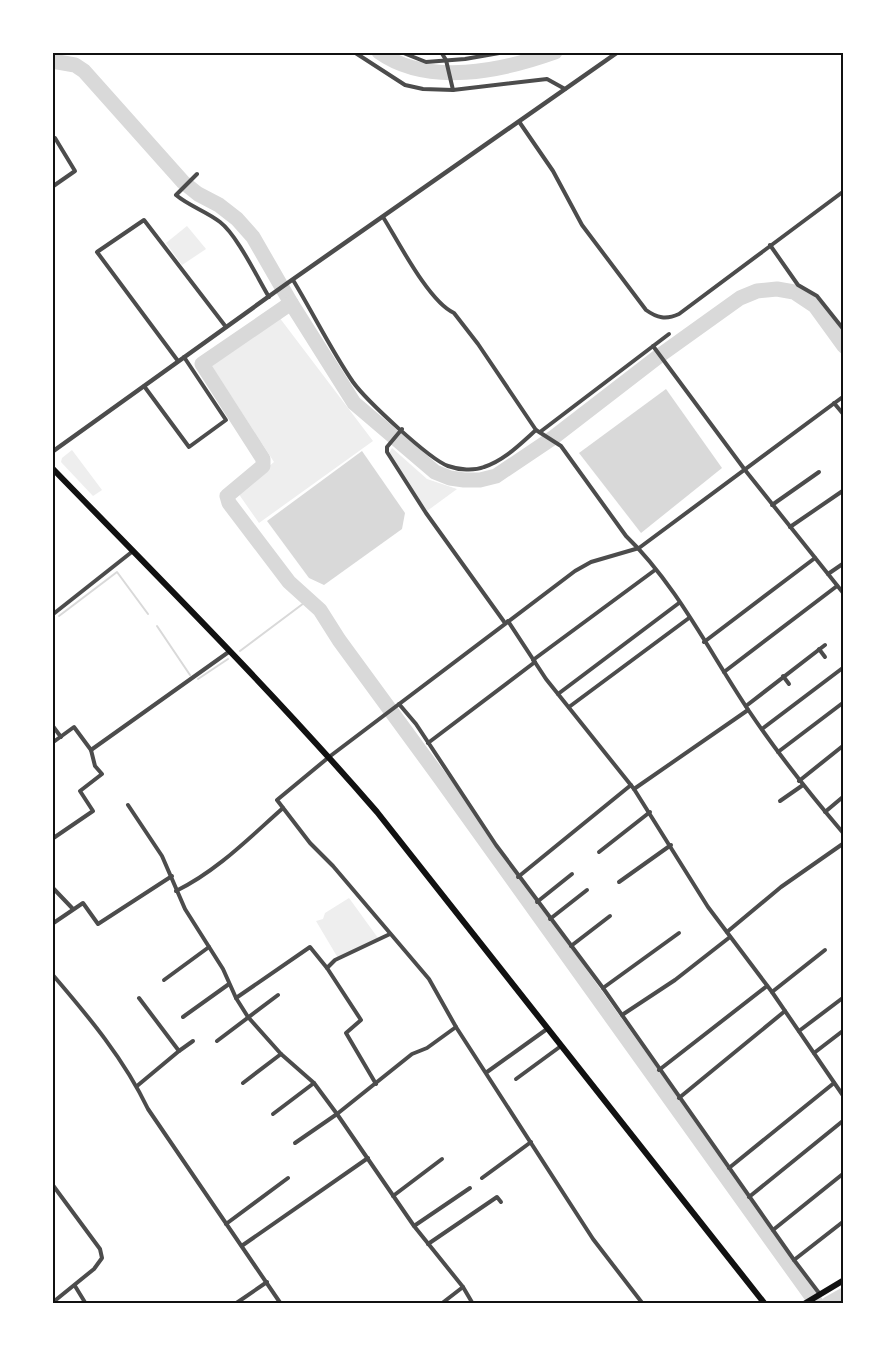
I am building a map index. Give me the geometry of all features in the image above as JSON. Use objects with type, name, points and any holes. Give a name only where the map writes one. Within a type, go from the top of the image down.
[{"type":"main road","points":[[52,468],[231,651],[377,812],[765,1304]]},
{"type":"main road","points":[[806,1302],[843,1280]]},
{"type":"street","points":[[354,52],[405,85],[423,89],[547,79],[566,90]]},
{"type":"street","points":[[401,52],[426,62],[465,59],[505,52]]},
{"type":"street","points":[[52,452],[271,295],[520,123],[618,52]]},
{"type":"street","points":[[442,53],[452,88]]},
{"type":"street","points":[[520,123],[553,171],[582,225],[653,315],[670,318],[679,315],[843,191]]},
{"type":"street","points":[[52,187],[75,171],[55,138]]},
{"type":"street","points":[[195,176],[176,195],[187,204],[220,222],[232,235],[271,295]]},
{"type":"street","points":[[383,217],[433,294],[454,313],[478,344],[539,432],[561,446],[626,536],[639,548],[679,603],[778,752],[843,834]]},
{"type":"street","points":[[178,361],[98,252],[144,220],[226,327]]},
{"type":"street","points":[[770,245],[798,285],[817,296],[843,330]]},
{"type":"street","points":[[291,281],[352,380],[367,399],[432,456],[447,466],[463,470],[483,468],[506,456],[669,334]]},
{"type":"street","points":[[653,346],[745,470],[843,594]]},
{"type":"street","points":[[144,386],[189,447],[226,420],[184,357]]},
{"type":"street","points":[[643,1304],[593,1239],[456,1027],[429,979],[333,866],[310,843],[277,800],[329,757],[575,571],[591,562],[639,548],[843,396]]},
{"type":"street","points":[[834,403],[843,415]]},
{"type":"street","points":[[402,430],[387,447],[387,452],[426,513],[558,694],[633,787],[708,907],[772,992],[843,1096]]},
{"type":"street","points":[[772,504],[819,472]]},
{"type":"street","points":[[790,527],[843,490]]},
{"type":"street","points":[[53,614],[133,551]]},
{"type":"street","points":[[704,642],[815,558]]},
{"type":"street","points":[[828,574],[843,563]]},
{"type":"street","points":[[428,742],[655,570]]},
{"type":"street","points":[[724,672],[837,586]]},
{"type":"street","points":[[558,694],[679,603]]},
{"type":"street","points":[[569,707],[689,618]]},
{"type":"street","points":[[518,877],[633,787],[747,708],[783,676],[825,645]]},
{"type":"street","points":[[819,649],[825,657]]},
{"type":"street","points":[[91,750],[231,651]]},
{"type":"street","points":[[762,729],[843,668]]},
{"type":"street","points":[[783,676],[789,684]]},
{"type":"street","points":[[778,752],[843,702]]},
{"type":"street","points":[[397,706],[428,742],[518,877],[603,988],[818,1294]]},
{"type":"street","points":[[52,724],[61,737]]},
{"type":"street","points":[[52,743],[74,727],[91,750],[95,766],[102,774],[80,791],[93,811],[52,839]]},
{"type":"street","points":[[799,781],[843,745]]},
{"type":"street","points":[[780,801],[802,785]]},
{"type":"street","points":[[825,812],[843,796]]},
{"type":"street","points":[[128,805],[162,856],[172,876],[176,891],[248,1017],[281,1054],[314,1083],[338,1114],[414,1226],[463,1287],[473,1304]]},
{"type":"street","points":[[176,891],[216,868],[283,808]]},
{"type":"street","points":[[599,852],[650,812]]},
{"type":"street","points":[[727,932],[781,887],[843,843]]},
{"type":"street","points":[[619,882],[671,845]]},
{"type":"street","points":[[537,902],[572,874]]},
{"type":"street","points":[[52,924],[83,903],[98,924],[172,876]]},
{"type":"street","points":[[52,887],[73,909]]},
{"type":"street","points":[[550,919],[587,890]]},
{"type":"street","points":[[571,946],[610,916]]},
{"type":"street","points":[[603,988],[680,933]]},
{"type":"street","points":[[327,968],[335,960],[390,934]]},
{"type":"street","points":[[622,1015],[675,980],[730,936]]},
{"type":"street","points":[[164,980],[209,947]]},
{"type":"street","points":[[236,998],[310,947],[362,1020],[346,1033],[376,1084]]},
{"type":"street","points":[[772,992],[825,950]]},
{"type":"street","points":[[52,974],[92,1020],[133,1077],[148,1109],[226,1224],[243,1245],[281,1304]]},
{"type":"street","points":[[183,1017],[229,984]]},
{"type":"street","points":[[659,1070],[767,986]]},
{"type":"street","points":[[218,1041],[278,995]]},
{"type":"street","points":[[799,1031],[843,997]]},
{"type":"street","points":[[139,998],[179,1051]]},
{"type":"street","points":[[679,1098],[785,1011]]},
{"type":"street","points":[[295,1143],[338,1114],[412,1054],[427,1048],[456,1027]]},
{"type":"street","points":[[487,1072],[548,1028]]},
{"type":"street","points":[[814,1053],[843,1030]]},
{"type":"street","points":[[137,1086],[193,1041]]},
{"type":"street","points":[[516,1079],[562,1046]]},
{"type":"street","points":[[243,1083],[281,1054]]},
{"type":"street","points":[[273,1114],[314,1083]]},
{"type":"street","points":[[729,1168],[834,1083]]},
{"type":"street","points":[[749,1197],[843,1120]]},
{"type":"street","points":[[482,1178],[531,1142]]},
{"type":"street","points":[[243,1245],[368,1158]]},
{"type":"street","points":[[393,1196],[442,1159]]},
{"type":"street","points":[[773,1230],[843,1173]]},
{"type":"street","points":[[226,1224],[288,1178]]},
{"type":"street","points":[[52,1184],[100,1249],[102,1258],[94,1269],[52,1303]]},
{"type":"street","points":[[414,1226],[470,1188]]},
{"type":"street","points":[[428,1244],[497,1197],[501,1202]]},
{"type":"street","points":[[794,1260],[843,1221]]},
{"type":"street","points":[[236,1304],[267,1282]]},
{"type":"street","points":[[75,1286],[86,1304]]},
{"type":"street","points":[[441,1304],[463,1287]]},
{"type":"shaded area","points":[[187,226],[206,249],[182,265],[166,243]]},
{"type":"shaded area","points":[[279,317],[373,441],[259,523],[238,493],[274,462],[211,365]]},
{"type":"shaded area","points":[[666,389],[722,468],[641,533],[579,453]]},
{"type":"shaded area","points":[[392,448],[427,479],[457,489],[427,511],[389,453]]},
{"type":"shaded area","points":[[72,450],[102,490],[93,496],[61,462],[62,458]]},
{"type":"shaded area","points":[[362,451],[405,513],[402,529],[324,585],[309,578],[267,521]]},
{"type":"shaded area","points":[[349,898],[378,938],[338,958],[316,921],[323,919],[325,913]]},
{"type":"waterway","points":[[379,52],[398,63],[442,72],[489,70],[555,52]]},
{"type":"waterway","points":[[52,61],[75,65],[84,71],[183,182],[237,219],[253,237],[291,303],[354,403],[435,472],[450,478],[480,480],[496,476],[554,437],[659,356],[740,298],[757,291],[777,289],[794,292],[815,306],[844,346]]},
{"type":"waterway","points":[[291,303],[202,364],[263,459],[263,466],[227,496],[229,503],[289,582],[320,610],[339,640],[817,1304]]},
{"type":"waterway","points":[[59,616],[117,572],[148,614]]},
{"type":"waterway","points":[[240,651],[308,600]]},
{"type":"waterway","points":[[157,626],[190,675]]},
{"type":"waterway","points":[[198,679],[228,659]]},
{"type":"waterway","points":[[828,1304],[844,1295]]}]
